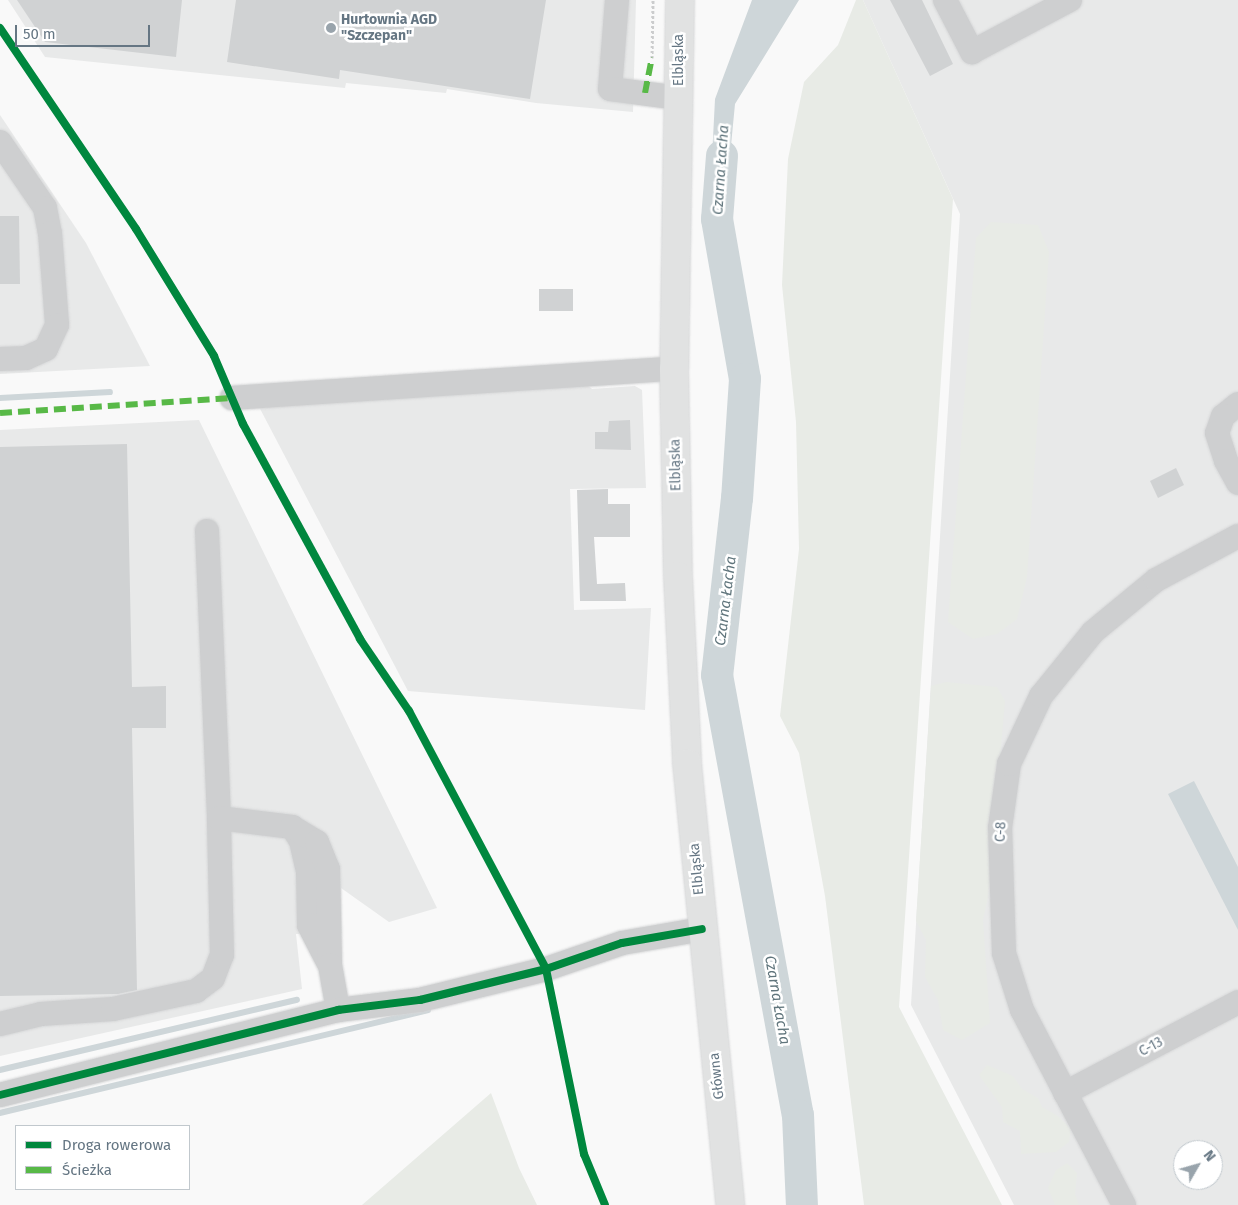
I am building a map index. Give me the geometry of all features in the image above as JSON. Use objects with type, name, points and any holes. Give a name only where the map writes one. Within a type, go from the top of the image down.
[{"type":"main road","name":"Elbląska","points":[[680,0],[674,369],[678,576],[686,744],[703,938]]},
{"type":"main road","name":"Główna","points":[[703,938],[730,1205]]},
{"type":"street","points":[[618,0],[610,89],[679,98]]},
{"type":"street","points":[[945,0],[972,52],[1070,0]]},
{"type":"street","points":[[0,142],[45,208],[50,233],[57,325],[46,349],[26,358],[0,359]]},
{"type":"street","points":[[232,398],[674,369]]},
{"type":"street","points":[[1238,404],[1223,416],[1217,433],[1226,461],[1238,483]]},
{"type":"street","points":[[0,1024],[41,1014],[113,1009],[196,991],[213,978],[222,955],[219,818],[207,531]]},
{"type":"street","name":"C-8","points":[[1124,1205],[1022,1010],[1004,953],[1000,828],[1008,764],[1042,696],[1093,632],[1156,580],[1238,536]]},
{"type":"street","points":[[219,818],[292,827],[317,842],[328,869],[330,965],[338,1010]]},
{"type":"street","points":[[0,1095],[338,1010],[420,1000],[546,968],[622,943],[703,938]]},
{"type":"street","name":"C-13","points":[[1065,1093],[1238,1002]]},
{"type":"path","points":[[652,58],[653,0]]},
{"type":"shaded area","name":"Hurtownia AGD \"Szczepan\"","points":[[8,0],[636,0],[633,112],[536,103],[447,89],[446,93],[346,83],[345,88],[45,57]]},
{"type":"shaded area","points":[[856,0],[863,0],[953,199],[899,1007],[1002,1205],[864,1205],[825,896],[799,753],[780,716],[799,549],[796,422],[782,285],[788,159],[804,82],[838,45]]},
{"type":"shaded area","points":[[863,0],[1238,0],[1238,1205],[1014,1205],[911,1005],[960,214]]},
{"type":"shaded area","points":[[0,115],[86,243],[150,366],[0,374]]},
{"type":"shaded area","points":[[991,222],[1038,225],[1049,252],[1027,577],[1017,619],[997,634],[973,639],[948,622],[976,238]]},
{"type":"shaded area","points":[[587,385],[592,389],[635,386],[642,390],[646,488],[570,489],[574,610],[651,608],[645,710],[408,691],[257,403]]},
{"type":"shaded area","points":[[199,420],[437,908],[389,922],[341,888],[342,933],[296,934],[302,989],[0,1056],[0,430]]},
{"type":"shaded area","points":[[946,682],[997,687],[1005,701],[988,897],[983,920],[990,1023],[962,1040],[943,1030],[938,1000],[925,977],[926,940],[916,921],[931,686]]},
{"type":"shaded area","points":[[987,1065],[1013,1076],[1022,1089],[1038,1098],[1042,1107],[1058,1116],[1071,1129],[1069,1142],[1056,1152],[1021,1154],[1020,1131],[1003,1122],[1002,1107],[979,1075]]},
{"type":"shaded area","points":[[491,1093],[519,1168],[537,1205],[362,1205]]},
{"type":"shaded area","points":[[1067,1163],[1077,1173],[1075,1194],[1079,1205],[1055,1205],[1048,1188],[1056,1170]]},
{"type":"water","points":[[752,0],[799,0],[735,104],[724,218],[711,177],[715,99]]},
{"type":"water","points":[[1194,781],[1238,867],[1238,930],[1168,794]]},
{"type":"building","points":[[17,0],[182,0],[176,57],[45,42]]},
{"type":"building","points":[[236,0],[546,0],[530,99],[340,70],[339,79],[227,62]]},
{"type":"building","points":[[890,0],[922,0],[953,64],[930,76]]},
{"type":"building","points":[[0,216],[19,216],[20,284],[0,284]]},
{"type":"building","points":[[539,289],[573,289],[573,311],[539,311]]},
{"type":"building","points":[[630,420],[631,450],[595,449],[595,432],[608,432],[609,421]]},
{"type":"building","points":[[127,444],[132,687],[166,686],[166,728],[132,728],[137,990],[118,994],[0,996],[0,447]]},
{"type":"building","points":[[1176,468],[1184,485],[1158,498],[1150,481]]},
{"type":"building","points":[[608,489],[608,504],[630,504],[630,537],[594,537],[597,584],[625,583],[626,601],[580,601],[577,490]]},
{"type":"waterway","name":"Czarna Łacha","points":[[722,156],[717,219],[745,379],[737,498],[717,675],[798,1115],[802,1205]]},
{"type":"waterway","points":[[0,398],[110,392]]},
{"type":"waterway","points":[[0,1070],[297,1000]]},
{"type":"waterway","points":[[0,1113],[428,1010]]},
{"type":"marked path","points":[[645,93],[652,58]]},
{"type":"marked path","points":[[0,413],[232,398]]},
{"type":"cycle path","points":[[0,28],[136,229],[214,356],[243,424],[360,639],[409,711],[546,969],[584,1154],[605,1205]]},
{"type":"cycle path","points":[[0,1095],[338,1010],[420,1000],[546,969],[622,943],[702,929]]},
{"type":"place","name":"Hurtownia AGD \"Szczepan\"","points":[[331,28]]}]
